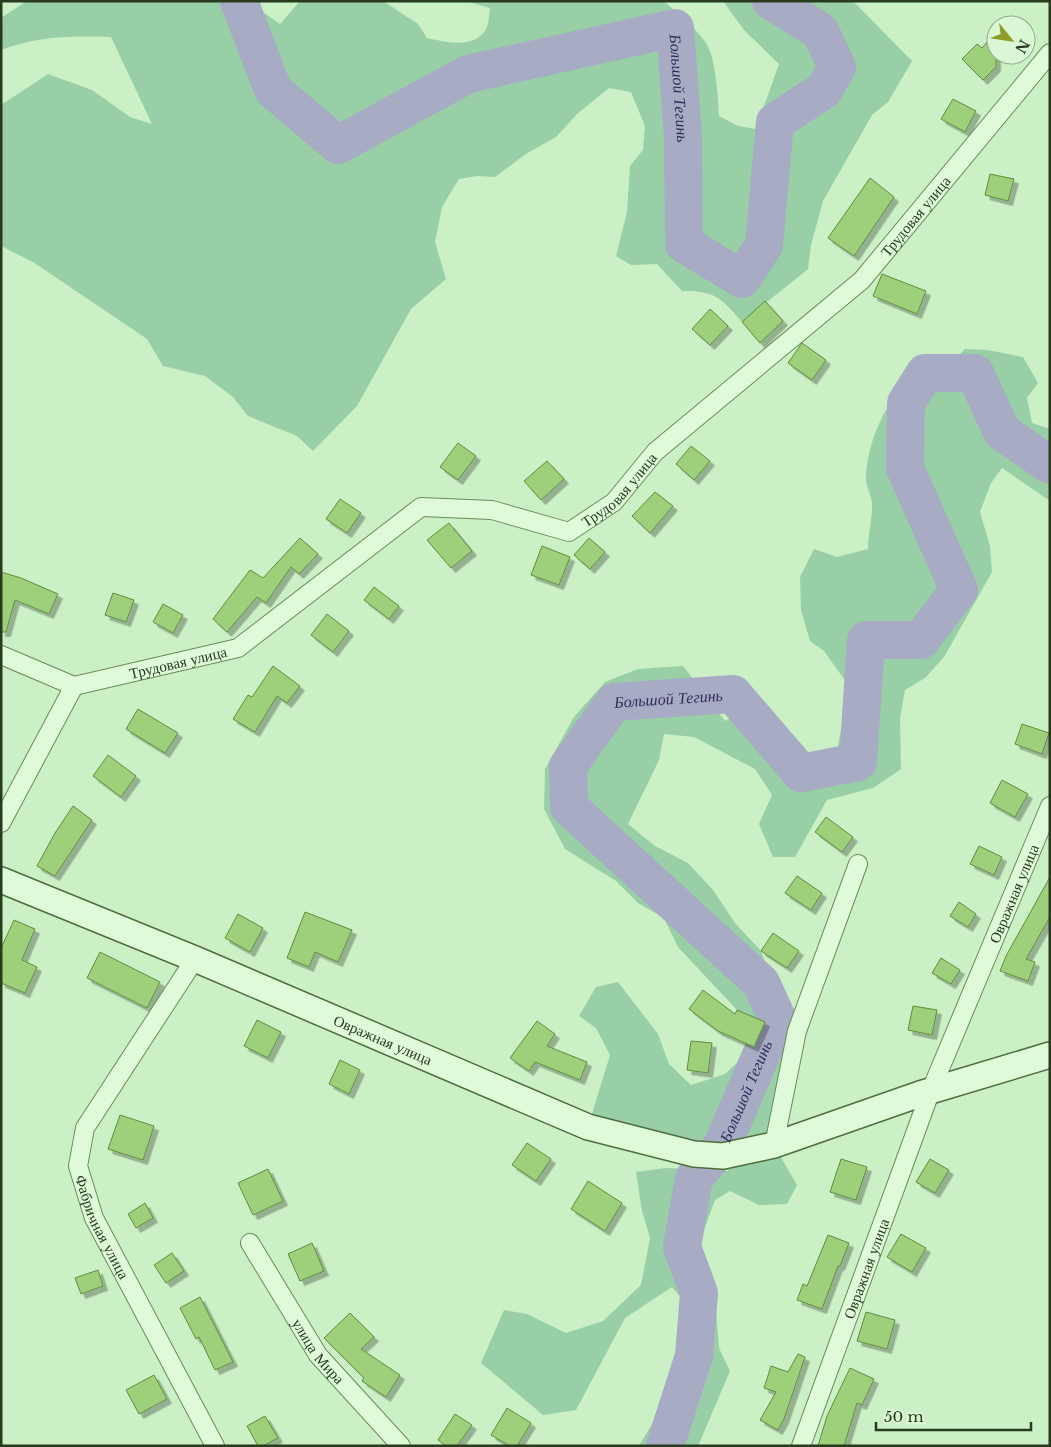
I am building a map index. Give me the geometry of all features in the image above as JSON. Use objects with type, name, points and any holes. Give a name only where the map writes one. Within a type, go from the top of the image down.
[{"type":"street","name":"Трудовая улица","points":[[74,686],[238,648],[421,507],[492,510],[569,532],[614,502],[655,452],[862,280],[1050,53]]},
{"type":"street","points":[[1,655],[74,686],[1,823]]},
{"type":"street","name":"Овражная улица","points":[[800,1446],[931,1090],[1050,806]]},
{"type":"street","points":[[774,1145],[797,1031],[858,864]]},
{"type":"street","name":"Овражная улица","points":[[1,880],[195,959],[588,1127],[694,1154],[723,1156],[774,1145],[931,1090],[1050,1055]]},
{"type":"street","name":"Фабричная улица","points":[[195,959],[85,1128],[78,1166],[94,1218],[215,1446]]},
{"type":"street","name":"улица Мира","points":[[250,1243],[318,1355],[400,1446]]},
{"type":"green space","points":[[27,1],[247,1],[280,24],[300,1],[383,1],[418,24],[427,38],[460,43],[476,39],[482,34],[487,27],[489,18],[490,8],[465,1],[664,1],[706,43],[712,58],[716,78],[719,116],[738,126],[756,129],[779,64],[744,30],[723,1],[853,1],[912,61],[888,102],[872,115],[823,201],[811,245],[808,269],[742,322],[723,301],[716,297],[702,292],[682,291],[657,264],[631,265],[616,256],[627,212],[630,166],[643,150],[645,126],[631,92],[609,88],[577,114],[556,137],[526,154],[495,177],[477,176],[459,179],[442,207],[435,242],[446,279],[411,309],[357,406],[313,451],[297,436],[248,416],[233,397],[205,376],[163,366],[147,339],[33,262],[1,246],[1,105],[48,74],[92,90],[130,117],[152,124],[111,37],[42,39],[1,50],[1,18]]},
{"type":"green space","points":[[965,349],[987,350],[1023,357],[1038,383],[1027,398],[1032,423],[1050,429],[1050,501],[1002,468],[991,483],[980,512],[990,546],[992,572],[944,657],[925,678],[905,690],[900,718],[901,769],[873,788],[827,800],[795,857],[773,857],[759,824],[772,795],[755,769],[694,737],[664,734],[659,760],[628,824],[655,846],[688,863],[713,890],[735,923],[761,951],[774,986],[789,1014],[780,1050],[788,1077],[774,1145],[797,1185],[787,1204],[759,1205],[730,1191],[715,1200],[698,1246],[715,1298],[719,1348],[730,1371],[698,1446],[639,1446],[675,1378],[687,1340],[688,1322],[685,1306],[672,1287],[625,1318],[576,1410],[543,1415],[481,1363],[504,1310],[527,1314],[566,1333],[603,1321],[641,1285],[650,1238],[642,1211],[636,1172],[666,1168],[728,1171],[723,1156],[588,1127],[610,1055],[596,1028],[579,1016],[596,987],[618,982],[658,1034],[669,1064],[691,1085],[725,1074],[754,1047],[764,1022],[737,1010],[678,947],[664,918],[638,903],[616,881],[565,849],[544,809],[545,769],[574,717],[605,682],[638,669],[683,666],[725,721],[757,702],[812,760],[837,751],[849,686],[824,651],[810,641],[801,610],[800,577],[814,549],[837,557],[868,549],[872,503],[866,483],[867,463],[879,424],[907,378],[932,383]]},
{"type":"building","points":[[986,43],[986,65],[996,65],[983,80],[962,59],[977,44],[982,48]]},
{"type":"building","points":[[953,99],[976,111],[965,132],[941,119]]},
{"type":"building","points":[[990,174],[1014,179],[1008,201],[985,195]]},
{"type":"building","points":[[870,178],[894,197],[854,256],[828,238]]},
{"type":"building","points":[[882,274],[926,291],[917,314],[873,296]]},
{"type":"building","points":[[765,301],[783,321],[760,343],[742,322]]},
{"type":"building","points":[[710,309],[728,326],[710,345],[692,329]]},
{"type":"building","points":[[802,343],[826,360],[812,380],[788,363]]},
{"type":"building","points":[[458,443],[476,456],[458,480],[440,467]]},
{"type":"building","points":[[691,446],[710,461],[694,480],[676,464]]},
{"type":"building","points":[[547,461],[564,479],[541,500],[524,481]]},
{"type":"building","points":[[655,492],[673,506],[650,533],[632,516]]},
{"type":"building","points":[[340,499],[361,513],[347,533],[326,519]]},
{"type":"building","points":[[449,523],[472,551],[451,568],[427,540]]},
{"type":"building","points":[[300,538],[318,554],[299,574],[291,567],[266,603],[257,597],[227,632],[213,619],[250,570],[263,578]]},
{"type":"building","points":[[589,538],[605,552],[590,569],[574,555]]},
{"type":"building","points":[[542,546],[570,557],[559,585],[531,575]]},
{"type":"building","points":[[1,572],[21,578],[58,594],[49,614],[15,600],[6,632],[1,632]]},
{"type":"building","points":[[374,587],[399,606],[389,619],[364,600]]},
{"type":"building","points":[[113,593],[134,600],[126,622],[105,615]]},
{"type":"building","points":[[163,604],[183,615],[173,633],[153,622]]},
{"type":"building","points":[[327,614],[349,631],[333,652],[311,635]]},
{"type":"building","points":[[273,666],[300,686],[287,703],[277,696],[255,732],[233,719],[248,695],[252,697]]},
{"type":"building","points":[[138,709],[178,733],[165,753],[126,729]]},
{"type":"building","points":[[1022,724],[1049,733],[1042,754],[1015,744]]},
{"type":"building","points":[[108,755],[136,776],[121,797],[93,776]]},
{"type":"building","points":[[1002,780],[1028,794],[1015,817],[990,803]]},
{"type":"building","points":[[73,806],[92,820],[55,876],[37,866],[55,833]]},
{"type":"building","points":[[826,817],[853,837],[842,852],[815,832]]},
{"type":"building","points":[[979,846],[1002,857],[994,875],[970,864]]},
{"type":"building","points":[[797,876],[822,893],[811,910],[785,893]]},
{"type":"building","points":[[1050,877],[1050,917],[1026,959],[1035,962],[1028,981],[1000,971],[1006,956]]},
{"type":"building","points":[[959,902],[976,914],[968,927],[950,916]]},
{"type":"building","points":[[305,912],[352,930],[338,962],[315,952],[309,967],[287,958]]},
{"type":"building","points":[[238,914],[263,928],[250,952],[225,938]]},
{"type":"building","points":[[14,920],[35,929],[22,960],[37,967],[25,993],[1,983],[1,948]]},
{"type":"building","points":[[773,933],[799,951],[787,968],[761,951]]},
{"type":"building","points":[[100,952],[160,982],[147,1008],[87,978]]},
{"type":"building","points":[[941,958],[960,970],[951,984],[932,973]]},
{"type":"building","points":[[703,990],[735,1014],[737,1010],[765,1022],[754,1047],[718,1031],[689,1009]]},
{"type":"building","points":[[913,1006],[937,1010],[932,1035],[908,1030]]},
{"type":"building","points":[[257,1020],[281,1032],[268,1058],[244,1046]]},
{"type":"building","points":[[537,1021],[555,1034],[547,1046],[587,1062],[580,1080],[535,1062],[529,1071],[510,1058]]},
{"type":"building","points":[[691,1041],[712,1043],[708,1073],[687,1070]]},
{"type":"building","points":[[340,1060],[360,1070],[349,1094],[329,1084]]},
{"type":"building","points":[[120,1115],[154,1126],[143,1160],[108,1149]]},
{"type":"building","points":[[527,1143],[551,1159],[536,1181],[512,1165]]},
{"type":"building","points":[[841,1159],[867,1167],[856,1200],[830,1192]]},
{"type":"building","points":[[930,1159],[949,1170],[935,1193],[916,1182]]},
{"type":"building","points":[[268,1169],[283,1201],[253,1215],[238,1183]]},
{"type":"building","points":[[588,1181],[622,1203],[605,1231],[571,1209]]},
{"type":"building","points":[[145,1203],[153,1218],[136,1228],[128,1214]]},
{"type":"building","points":[[901,1234],[926,1248],[912,1272],[887,1257]]},
{"type":"building","points":[[828,1235],[849,1243],[822,1309],[797,1300],[803,1284],[807,1286]]},
{"type":"building","points":[[312,1243],[324,1271],[300,1281],[288,1254]]},
{"type":"building","points":[[172,1253],[184,1271],[166,1283],[154,1265]]},
{"type":"building","points":[[98,1270],[103,1286],[81,1294],[75,1278]]},
{"type":"building","points":[[200,1297],[233,1362],[215,1370],[199,1337],[196,1339],[180,1308]]},
{"type":"building","points":[[866,1312],[895,1320],[887,1349],[857,1341]]},
{"type":"building","points":[[350,1313],[374,1337],[361,1349],[400,1375],[386,1397],[362,1381],[364,1378],[324,1338]]},
{"type":"building","points":[[798,1354],[805,1357],[784,1419],[778,1430],[760,1420],[776,1392],[764,1388],[771,1366],[788,1372]]},
{"type":"building","points":[[850,1368],[874,1379],[862,1405],[857,1403],[844,1446],[818,1446],[827,1416]]},
{"type":"building","points":[[154,1375],[167,1399],[139,1414],[126,1390]]},
{"type":"building","points":[[507,1408],[531,1423],[517,1446],[510,1446],[491,1435]]},
{"type":"building","points":[[455,1414],[472,1425],[457,1446],[446,1446],[438,1440]]},
{"type":"building","points":[[265,1416],[278,1438],[263,1446],[258,1446],[247,1426]]},
{"type":"waterway","name":"Большой Тегинь","points":[[239,1],[273,90],[338,145],[468,74],[675,28],[683,137],[684,244],[742,279],[764,245],[775,122],[824,90],[837,67],[820,31],[771,1]]},
{"type":"waterway","name":"Большой Тегинь","points":[[665,1446],[694,1356],[699,1293],[682,1247],[694,1178],[722,1146],[777,1018],[761,983],[569,807],[568,766],[614,702],[733,694],[801,773],[858,762],[866,640],[921,640],[959,590],[905,468],[906,403],[925,373],[975,373],[1002,432],[1050,465]]}]
